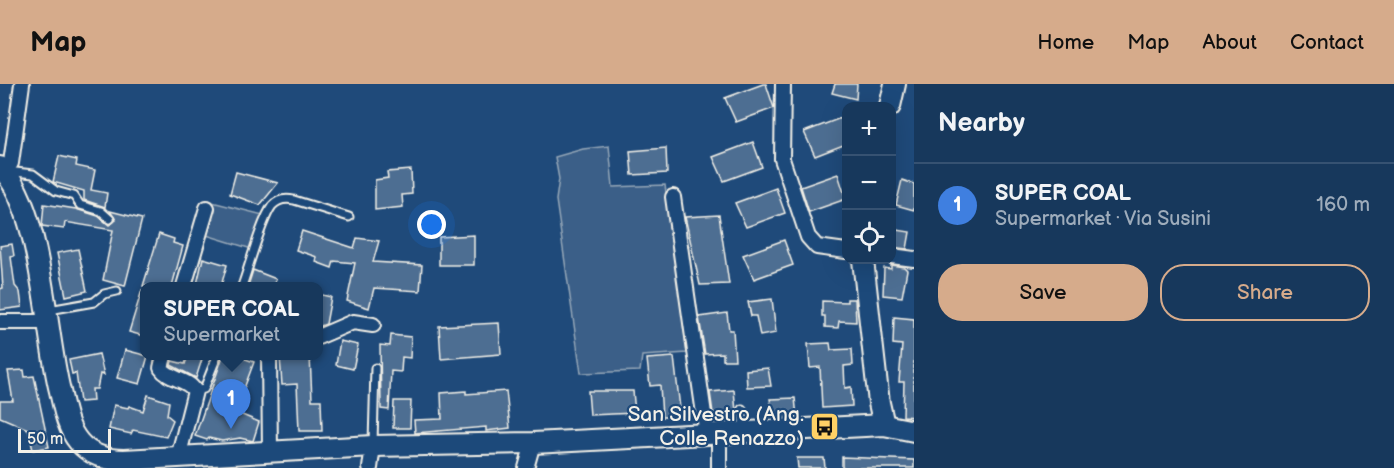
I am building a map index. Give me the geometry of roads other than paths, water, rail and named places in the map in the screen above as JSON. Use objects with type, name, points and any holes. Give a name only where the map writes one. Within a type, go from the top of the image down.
[{"type":"street","points":[[22,84],[11,164],[2,170],[19,196],[31,232],[66,415],[80,443],[89,452],[109,460],[188,461],[270,452],[373,446],[533,443],[884,425],[914,431]]},
{"type":"street","points":[[783,84],[782,159],[808,237],[817,247],[842,250]]},
{"type":"street","points":[[891,102],[896,84]]},
{"type":"street","points":[[673,197],[719,468]]},
{"type":"street","points":[[185,282],[207,208]]},
{"type":"street","points":[[896,257],[914,259]]},
{"type":"street","points":[[863,264],[879,403],[884,425]]},
{"type":"street","points":[[0,322],[46,316]]},
{"type":"street","points":[[323,335],[353,322],[373,325]]},
{"type":"street","points":[[163,360],[161,368],[164,372],[191,384],[195,391],[180,450],[188,461]]},
{"type":"street","points":[[269,360],[270,452]]},
{"type":"street","points":[[526,468],[533,443]]},
{"type":"street","points":[[370,468],[373,446]]},
{"type":"lane","points":[[2,170],[33,174],[56,191],[74,196],[80,205],[101,211],[110,219]]},
{"type":"lane","points":[[243,282],[268,213],[277,201],[285,198],[294,200],[349,217]]},
{"type":"lane","points":[[46,316],[93,302],[104,294],[117,291]]},
{"type":"lane","points":[[195,391],[204,389],[215,360]]},
{"type":"lane","points":[[373,446],[375,368]]},
{"type":"lane","points":[[742,409],[744,433]]},
{"type":"place","name":"San Silvestro (Ang. Colle Renazzo)","points":[[825,426]]},
{"type":"place","name":"SUPER COAL","points":[[231,429]]}]
